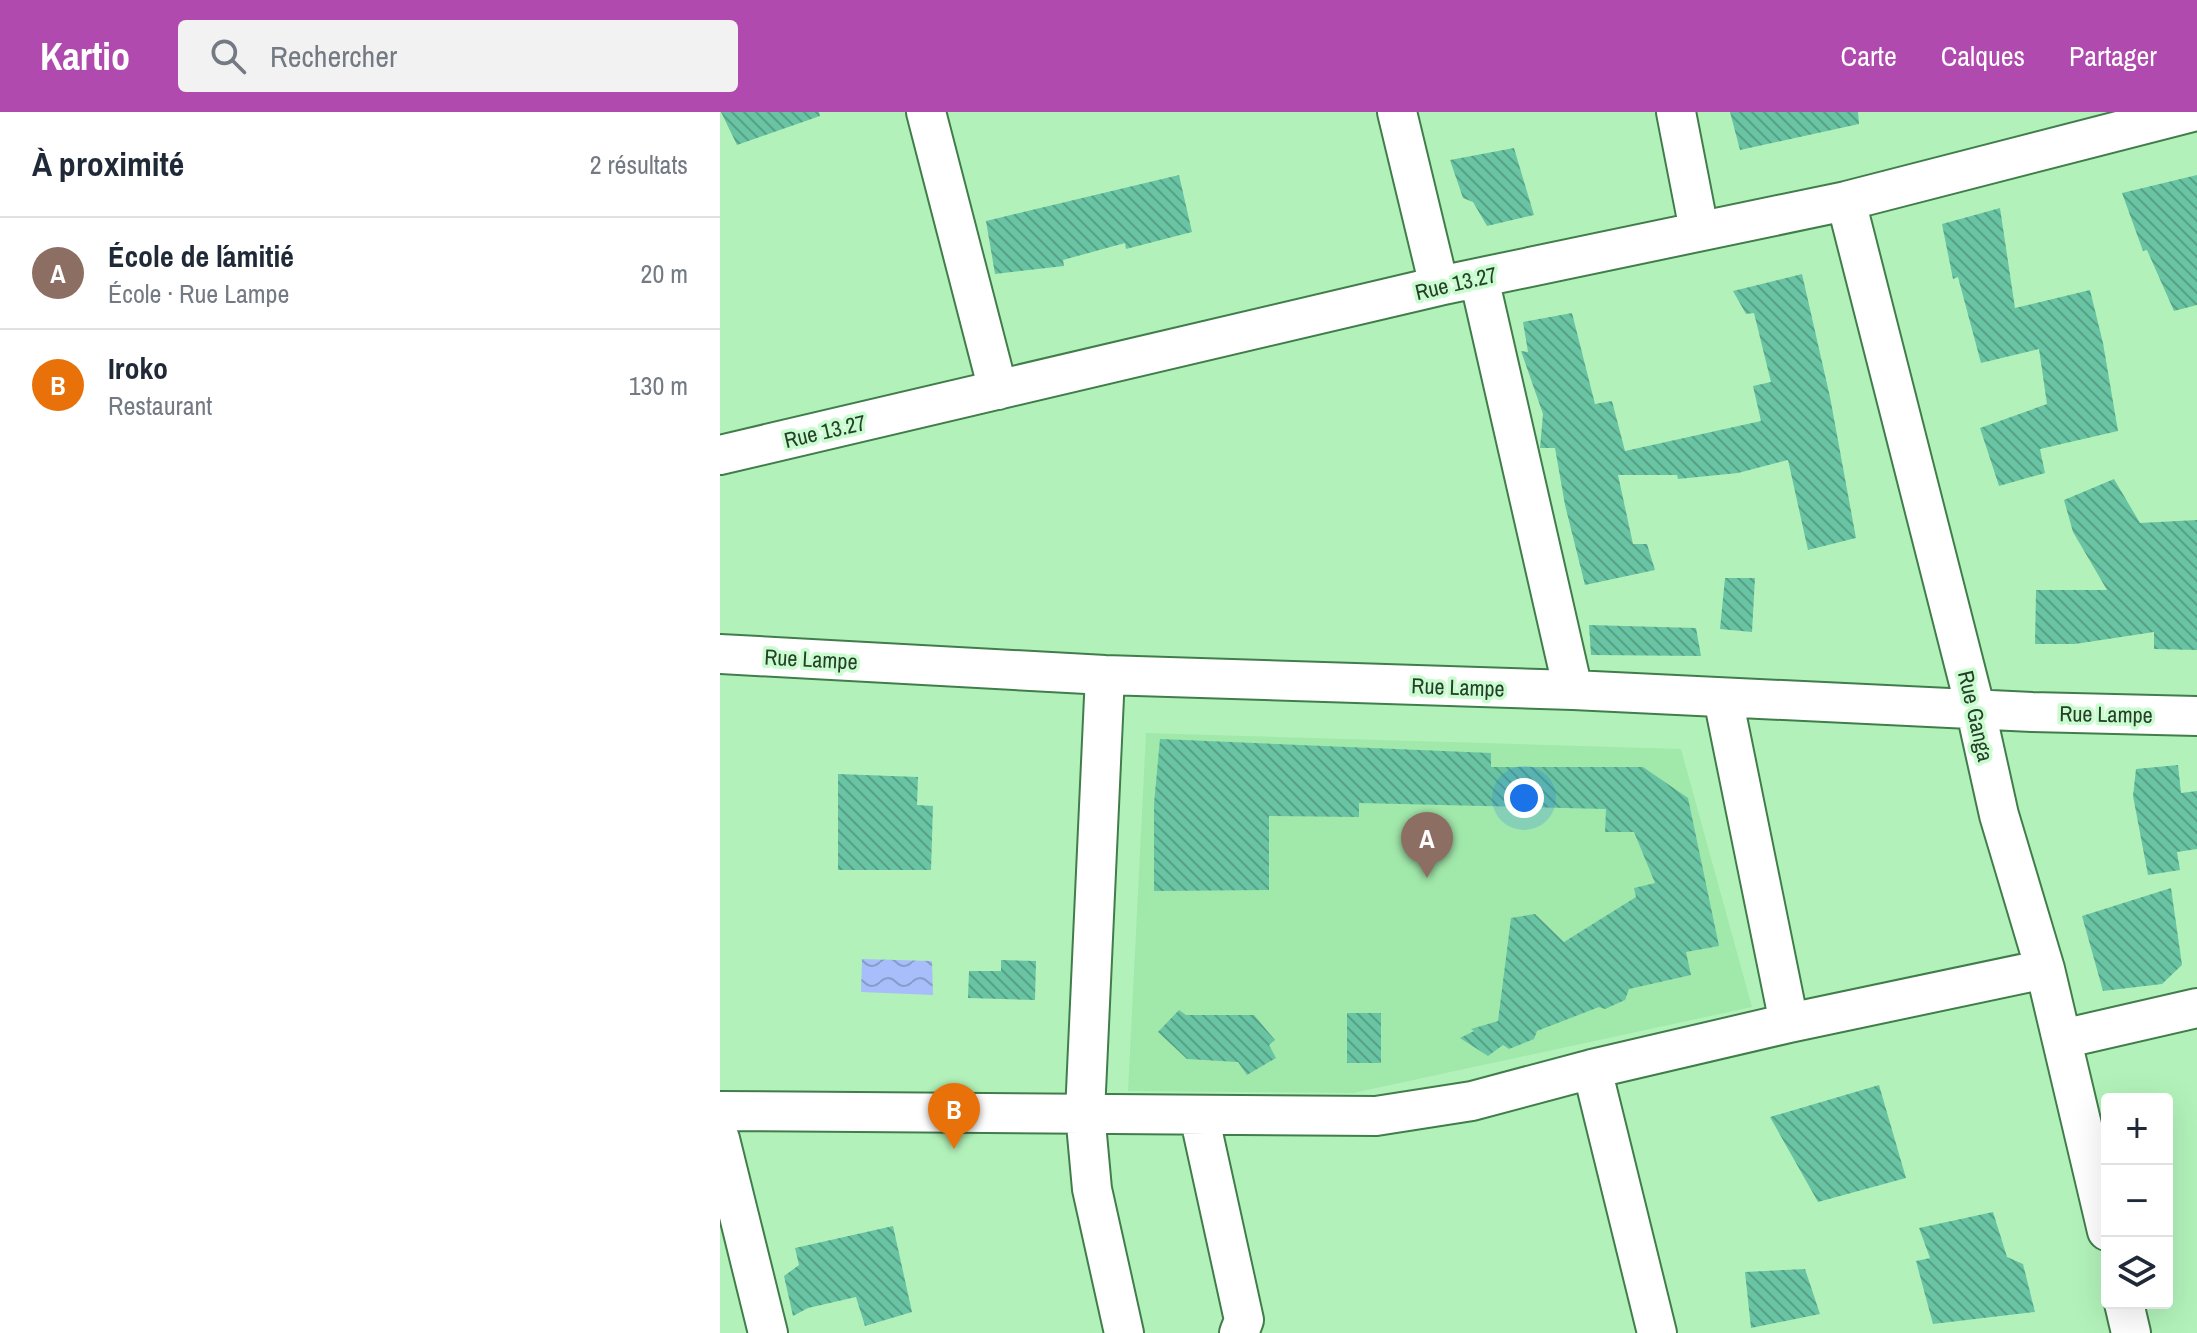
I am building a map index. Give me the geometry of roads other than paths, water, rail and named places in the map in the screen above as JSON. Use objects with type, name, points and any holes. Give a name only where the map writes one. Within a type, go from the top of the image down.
[{"type":"street","points":[[926,112],[998,390]]},
{"type":"street","points":[[1397,112],[1439,286]]},
{"type":"street","points":[[1676,112],[1699,230]]},
{"type":"street","name":"Rue 13.27","points":[[720,455],[1439,286],[1846,201],[2192,112]]},
{"type":"street","name":"Rue Ganga","points":[[1846,201],[1975,707],[1999,815],[2045,969],[2101,1205]]},
{"type":"street","points":[[1479,278],[1573,690]]},
{"type":"street","name":"Rue Lampe","points":[[720,654],[1105,675],[1573,690],[2032,712],[2197,716]]},
{"type":"street","points":[[1105,675],[1085,1113],[1092,1189],[1124,1333]]},
{"type":"street","points":[[1723,698],[1789,1023]]},
{"type":"street","points":[[720,1111],[1376,1116],[1472,1101],[1592,1069],[1789,1023],[2045,969]]},
{"type":"street","points":[[2062,1039],[2197,1008]]},
{"type":"street","points":[[1592,1069],[1657,1333]]},
{"type":"street","points":[[1199,1115],[1244,1320],[1239,1333]]},
{"type":"street","points":[[720,1139],[768,1333]]},
{"type":"street","points":[[2125,1309],[2131,1333]]},
{"type":"water","points":[[862,959],[932,961],[933,995],[861,992]]},
{"type":"place","name":"École de l´amitié","points":[[1427,878]]},
{"type":"place","name":"Iroko","points":[[954,1149]]}]
